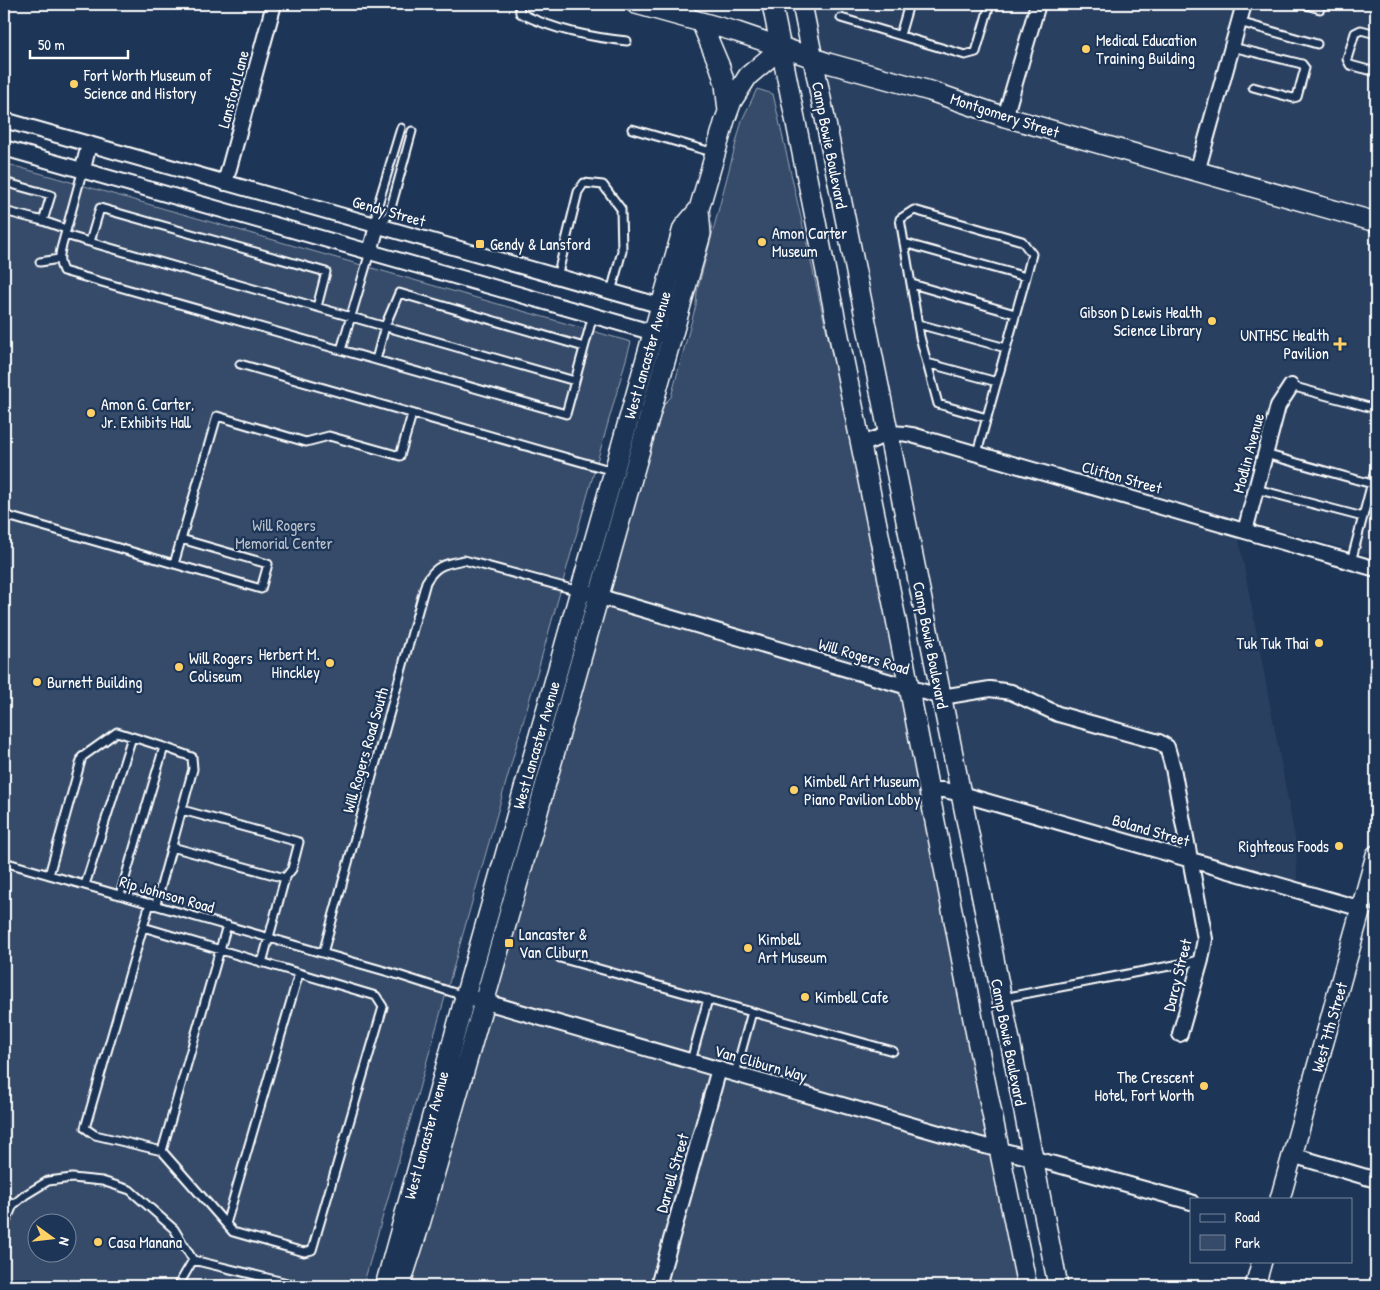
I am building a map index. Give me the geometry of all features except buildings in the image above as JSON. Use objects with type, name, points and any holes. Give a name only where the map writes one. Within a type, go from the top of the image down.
[{"type":"main road","name":"Montgomery Street","points":[[636,4],[692,14],[780,48],[930,91],[1005,117],[1197,172],[1375,218]]},
{"type":"main road","name":"Camp Bowie Boulevard","points":[[772,4],[893,604],[956,933],[1027,1286]]},
{"type":"main road","name":"Camp Bowie Boulevard","points":[[802,4],[942,697],[1058,1286]]},
{"type":"main road","points":[[692,14],[720,66],[725,84],[728,112]]},
{"type":"main road","name":"West Lancaster Avenue","points":[[385,1286],[579,591],[672,338],[701,234],[699,209],[728,112],[732,101],[748,76],[780,48]]},
{"type":"main road","name":"West Lancaster Avenue","points":[[400,1286],[423,1214],[484,1002],[598,596],[653,333],[683,228],[699,209]]},
{"type":"main road","name":"West 7th Street","points":[[1280,1198],[1376,855]]},
{"type":"main road","points":[[949,895],[980,889]]},
{"type":"main road","points":[[956,933],[988,928]]},
{"type":"main road","points":[[1255,1286],[1262,1262]]},
{"type":"street","name":"Lansford Lane","points":[[225,183],[274,4]]},
{"type":"street","points":[[1005,117],[1038,4]]},
{"type":"street","points":[[1197,172],[1244,4]]},
{"type":"street","name":"Gendy Street","points":[[4,120],[679,312]]},
{"type":"street","points":[[82,169],[89,144]]},
{"type":"street","points":[[4,148],[672,338]]},
{"type":"street","points":[[370,252],[377,226]]},
{"type":"street","name":"Modlin Avenue","points":[[1245,531],[1278,406],[1291,386]]},
{"type":"street","name":"Clifton Street","points":[[860,446],[888,433],[903,432],[1376,569]]},
{"type":"street","name":"Will Rogers Road","points":[[579,591],[942,697],[990,689],[1011,692],[1058,714],[1159,742],[1167,747]]},
{"type":"street","name":"Darcy Street","points":[[1167,747],[1173,768],[1205,939],[1180,1034]]},
{"type":"street","name":"Boland Street","points":[[929,790],[944,790],[961,794],[1362,910]]},
{"type":"street","name":"Van Cliburn Way","points":[[465,996],[1000,1150],[1190,1202]]},
{"type":"street","name":"Darnell Street","points":[[658,1286],[719,1070]]},
{"type":"street","points":[[1292,1155],[1376,1180]]},
{"type":"lane","points":[[520,4],[520,13],[556,28],[582,36],[627,41]]},
{"type":"lane","points":[[900,36],[909,4]]},
{"type":"lane","points":[[841,18],[965,55],[976,52],[990,4]]},
{"type":"lane","points":[[1302,4],[1320,9]]},
{"type":"lane","points":[[1239,22],[1317,44]]},
{"type":"lane","points":[[1376,34],[1361,30],[1355,33],[1347,59],[1350,65],[1376,72]]},
{"type":"lane","points":[[1232,46],[1302,64],[1305,68],[1297,97],[1293,98],[1253,87]]},
{"type":"lane","points":[[377,226],[376,211],[401,128]]},
{"type":"lane","points":[[632,129],[715,153]]},
{"type":"lane","points":[[377,226],[389,214],[412,131]]},
{"type":"lane","points":[[82,169],[59,259],[63,271],[566,414],[593,315]]},
{"type":"lane","points":[[4,182],[51,196],[43,221]]},
{"type":"lane","points":[[557,277],[578,192],[584,183],[603,185],[620,209],[622,251],[611,292]]},
{"type":"lane","points":[[90,242],[100,208],[326,272],[317,307]]},
{"type":"lane","points":[[977,453],[987,418],[997,382],[1015,314],[1032,254],[1022,241],[914,210],[900,219],[918,324],[938,404],[987,418]]},
{"type":"lane","points":[[4,211],[43,221],[90,242],[575,380]]},
{"type":"lane","points":[[904,243],[1026,277]]},
{"type":"lane","points":[[341,350],[370,252]]},
{"type":"lane","points":[[40,262],[59,259]]},
{"type":"lane","points":[[912,284],[1015,314]]},
{"type":"lane","points":[[376,360],[385,326],[399,293],[584,346]]},
{"type":"lane","points":[[918,324],[1006,348]]},
{"type":"lane","points":[[927,363],[997,382]]},
{"type":"lane","points":[[240,364],[623,474]]},
{"type":"lane","points":[[1291,386],[1376,409]]},
{"type":"lane","points":[[174,564],[216,416],[306,442],[328,436],[400,456],[412,414]]},
{"type":"lane","points":[[1265,454],[1372,484]]},
{"type":"lane","points":[[1351,562],[1376,467]]},
{"type":"lane","points":[[1256,489],[1363,517]]},
{"type":"lane","points":[[4,515],[261,589],[268,564],[181,539]]},
{"type":"lane","name":"Will Rogers Road South","points":[[322,953],[426,582],[432,571],[446,564],[464,560],[579,591]]},
{"type":"lane","points":[[49,875],[82,757],[117,732],[192,757],[193,769],[172,847],[143,928],[85,1128],[95,1135],[162,1151],[233,1232],[304,1252],[312,1250],[383,1007],[376,996],[143,928]]},
{"type":"lane","points":[[86,885],[132,737]]},
{"type":"lane","points":[[120,895],[164,747]]},
{"type":"lane","points":[[182,810],[299,842],[292,869],[285,878],[262,963]]},
{"type":"lane","points":[[172,847],[285,878]]},
{"type":"lane","name":"Rip Johnson Road","points":[[4,862],[322,953]]},
{"type":"lane","points":[[162,1151],[227,925]]},
{"type":"lane","name":"Van Cliburn Way","points":[[322,953],[465,996]]},
{"type":"lane","points":[[560,958],[893,1051]]},
{"type":"lane","points":[[1000,998],[1201,960]]},
{"type":"lane","points":[[226,1224],[299,974]]},
{"type":"lane","points":[[690,1061],[708,999]]},
{"type":"lane","points":[[735,1074],[752,1012]]},
{"type":"lane","points":[[4,1226],[13,1205],[48,1181],[72,1178],[102,1181],[130,1190],[174,1230],[193,1260],[300,1286]]},
{"type":"lane","points":[[4,1197],[13,1205]]},
{"type":"lane","points":[[178,1286],[193,1260]]},
{"type":"shaded area","points":[[811,4],[1376,4],[1376,557],[1235,518],[1296,843],[1297,881],[967,790]]},
{"type":"green space","points":[[757,89],[773,94],[856,461],[936,866],[985,1131],[995,1171],[1017,1286],[411,1286],[660,408],[671,397],[742,120]]},
{"type":"green space","name":"Will Rogers Memorial Center","points":[[4,163],[631,342],[363,1286],[4,1286]]},
{"type":"place","name":"Medical Education Training Building","points":[[1086,49]]},
{"type":"place","name":"Fort Worth Museum of Science and History","points":[[74,84]]},
{"type":"place","name":"Amon Carter Museum","points":[[762,242]]},
{"type":"place","name":"Gendy & Lansford","points":[[480,244]]},
{"type":"place","name":"Gibson D Lewis Health Science Library","points":[[1212,321]]},
{"type":"place","name":"UNTHSC Health Pavilion","points":[[1340,344]]},
{"type":"place","name":"Amon G. Carter, Jr. Exhibits Hall","points":[[91,413]]},
{"type":"place","name":"Tuk Tuk Thai","points":[[1319,643]]},
{"type":"place","name":"Herbert M. Hinckley","points":[[330,663]]},
{"type":"place","name":"Will Rogers Coliseum","points":[[179,667]]},
{"type":"place","name":"Burnett Building","points":[[37,682]]},
{"type":"place","name":"Kimbell Art Museum Piano Pavilion Lobby","points":[[794,790]]},
{"type":"place","name":"Righteous Foods","points":[[1339,846]]},
{"type":"place","name":"Lancaster & Van Cliburn","points":[[509,943]]},
{"type":"place","name":"Kimbell Art Museum","points":[[748,948]]},
{"type":"place","name":"Kimbell Cafe","points":[[805,997]]},
{"type":"place","name":"The Crescent Hotel, Fort Worth","points":[[1204,1086]]},
{"type":"place","name":"Casa Manana","points":[[98,1242]]}]
